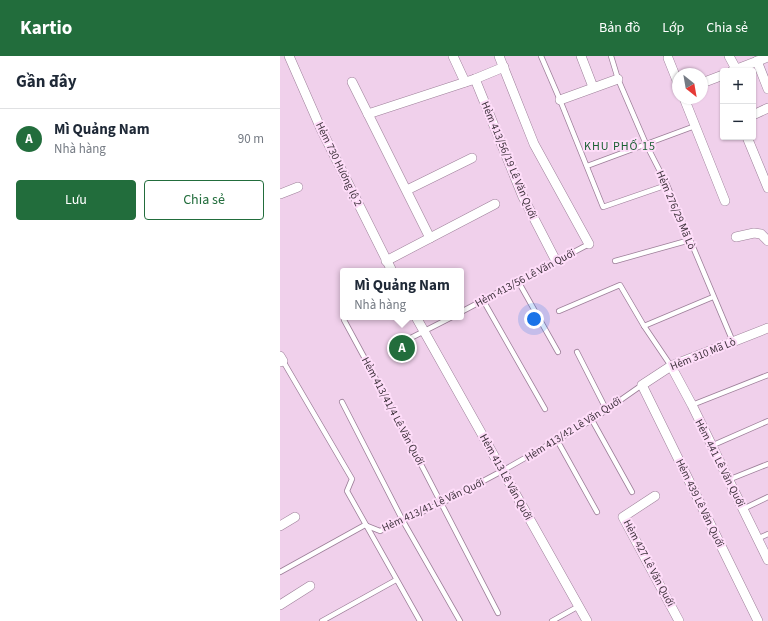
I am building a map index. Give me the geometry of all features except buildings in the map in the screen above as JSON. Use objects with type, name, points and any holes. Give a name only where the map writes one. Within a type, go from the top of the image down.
[{"type":"street","name":"Hẻm 730 Hương lộ 2","points":[[289,56],[321,129],[390,268]]},
{"type":"street","points":[[453,56],[465,82]]},
{"type":"street","points":[[499,56],[534,144],[589,244]]},
{"type":"street","points":[[581,56],[593,87]]},
{"type":"street","points":[[729,56],[733,68]]},
{"type":"street","points":[[739,68],[768,57]]},
{"type":"street","points":[[668,58],[672,68]]},
{"type":"street","points":[[757,61],[768,89]]},
{"type":"street","points":[[368,114],[475,79],[504,67]]},
{"type":"street","points":[[708,80],[720,75]]},
{"type":"street","name":"Hẻm 413/56/19 Lê Văn Quới","points":[[475,79],[523,197],[556,261]]},
{"type":"street","points":[[560,100],[618,79]]},
{"type":"street","points":[[352,82],[430,238]]},
{"type":"street","points":[[686,104],[725,201]]},
{"type":"street","points":[[756,114],[767,112]]},
{"type":"street","points":[[748,140],[768,188]]},
{"type":"street","points":[[407,190],[472,158]]},
{"type":"street","points":[[280,194],[298,187]]},
{"type":"street","points":[[386,261],[495,204]]},
{"type":"street","points":[[736,237],[754,233],[761,234],[768,241]]},
{"type":"street","points":[[418,320],[424,332]]},
{"type":"street","name":"Hẻm 310 Mã Lò","points":[[642,385],[671,366],[768,328]]},
{"type":"street","name":"Hẻm 413 Lê Văn Quới","points":[[424,332],[587,621]]},
{"type":"street","name":"Hẻm 441 Lê Văn Quới","points":[[671,366],[768,560]]},
{"type":"street","name":"Hẻm 439 Lê Văn Quới","points":[[642,385],[758,621]]},
{"type":"street","name":"Hẻm 427 Lê Văn Quới","points":[[655,496],[623,517],[679,621]]},
{"type":"street","points":[[280,526],[295,517]]},
{"type":"street","points":[[280,605],[310,586]]},
{"type":"lane","points":[[541,56],[603,207],[667,185]]},
{"type":"lane","name":"Hẻm 276/29 Mã Lò","points":[[611,56],[618,79],[646,144],[667,185],[733,342]]},
{"type":"lane","points":[[587,166],[695,126]]},
{"type":"lane","points":[[615,261],[690,240]]},
{"type":"lane","name":"Hẻm 413/56 Lê Văn Quới","points":[[464,310],[589,244]]},
{"type":"lane","points":[[518,281],[558,352]]},
{"type":"lane","points":[[560,311],[620,285],[644,326],[671,366]]},
{"type":"lane","points":[[644,326],[714,297]]},
{"type":"lane","points":[[483,300],[545,409]]},
{"type":"lane","name":"Hẻm 413/41/4 Lê Văn Quới","points":[[344,320],[442,503],[498,613]]},
{"type":"lane","points":[[393,347],[446,320]]},
{"type":"lane","points":[[577,352],[606,409]]},
{"type":"lane","points":[[281,360],[352,479],[347,491],[420,621]]},
{"type":"lane","points":[[692,406],[768,375]]},
{"type":"lane","name":"Hẻm 413/42 Lê Văn Quới","points":[[502,471],[592,420],[642,385]]},
{"type":"lane","points":[[342,402],[403,521],[460,621]]},
{"type":"lane","points":[[592,420],[632,492]]},
{"type":"lane","points":[[711,446],[768,421]]},
{"type":"lane","points":[[557,440],[597,512]]},
{"type":"lane","points":[[728,480],[768,464]]},
{"type":"lane","name":"Hẻm 413/41 Lê Văn Quới","points":[[280,572],[365,525],[380,531],[442,503],[502,471]]},
{"type":"lane","points":[[743,509],[768,497]]},
{"type":"lane","points":[[758,539],[768,534]]},
{"type":"lane","points":[[322,621],[396,580]]},
{"type":"lane","points":[[552,621],[579,606]]},
{"type":"place","name":"Mì Quảng Nam","points":[[402,348]]},
{"type":"district","name":"KHU PHỐ 15","points":[[620,146]]}]
